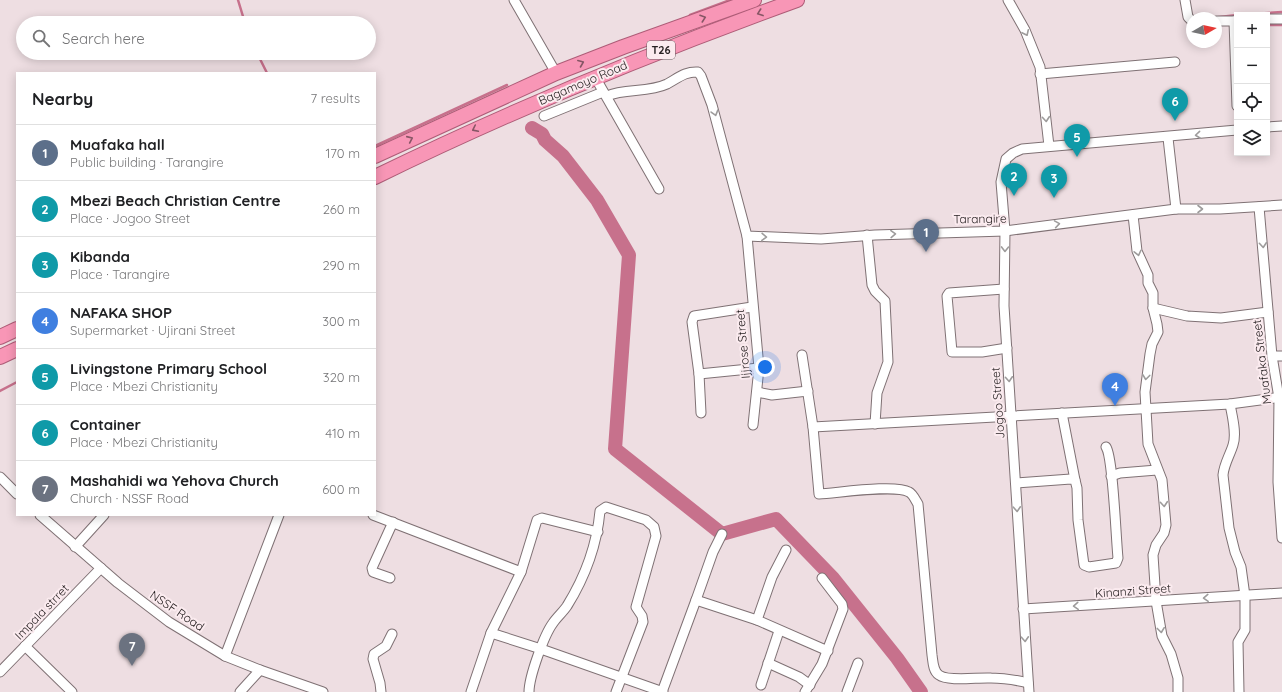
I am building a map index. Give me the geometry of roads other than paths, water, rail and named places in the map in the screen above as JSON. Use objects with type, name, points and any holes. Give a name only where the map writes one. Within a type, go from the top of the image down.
[{"type":"highway","name":"Bagamoyo Road","points":[[376,156],[556,73],[623,46],[754,0]]},
{"type":"highway","name":"Bagamoyo Road","points":[[376,177],[511,113],[595,77],[689,39],[797,0]]},
{"type":"highway","points":[[0,337],[16,329]]},
{"type":"highway","points":[[0,357],[16,349]]},
{"type":"street","points":[[514,0],[556,73]]},
{"type":"street","points":[[1008,0],[1025,30],[1035,54],[1040,74],[1049,146]]},
{"type":"street","points":[[1185,0],[1187,12]]},
{"type":"street","points":[[1270,19],[1282,19]]},
{"type":"street","points":[[1222,22],[1234,21]]},
{"type":"street","points":[[1236,48],[1237,84]]},
{"type":"street","points":[[1040,74],[1175,62]]},
{"type":"street","points":[[544,116],[605,94],[644,91],[666,84],[691,71],[698,72],[702,76],[712,105],[746,236]]},
{"type":"street","points":[[595,77],[659,189]]},
{"type":"street","points":[[1270,127],[1282,126]]},
{"type":"street","name":"Jogoo Street","points":[[1029,688],[1012,415],[1006,348],[1004,289],[1005,231],[1001,182],[1002,168],[1006,159],[1013,153],[1022,150],[1049,146],[1168,138],[1234,130]]},
{"type":"street","points":[[1168,138],[1176,209]]},
{"type":"street","name":"Tarangire","points":[[746,236],[821,239],[867,235],[1005,231],[1176,209],[1282,205]]},
{"type":"street","name":"Muafaka Street","points":[[1259,207],[1272,356],[1281,398],[1280,482],[1282,538]]},
{"type":"street","points":[[1133,215],[1137,251],[1148,275],[1148,284],[1153,293],[1153,308],[1158,332],[1152,344],[1150,364],[1146,372],[1145,408],[1148,444],[1162,480],[1166,525],[1164,533],[1156,545],[1153,555],[1156,601],[1162,636],[1171,654],[1178,678],[1178,692]]},
{"type":"street","points":[[867,235],[872,285],[875,291],[885,301],[888,324],[888,362],[877,393],[875,424]]},
{"type":"street","name":"Ijjrose Street","points":[[746,236],[759,368],[753,425]]},
{"type":"street","points":[[1004,289],[949,293],[947,296],[952,352],[982,352],[1006,348]]},
{"type":"street","points":[[702,413],[699,374],[692,322],[694,316],[752,307]]},
{"type":"street","points":[[1153,308],[1187,316],[1221,318],[1268,312]]},
{"type":"street","points":[[802,355],[813,427],[819,494],[876,489],[900,489],[910,492],[918,504],[933,665],[937,674],[947,678],[992,678],[1016,680],[1029,688]]},
{"type":"street","points":[[1272,356],[1282,356]]},
{"type":"street","points":[[699,374],[759,368]]},
{"type":"street","points":[[757,392],[772,395],[808,391]]},
{"type":"street","points":[[813,427],[1230,404],[1281,398]]},
{"type":"street","points":[[1230,404],[1235,437],[1223,475],[1229,528],[1235,552],[1242,567],[1245,596],[1245,630],[1238,642],[1239,692]]},
{"type":"street","points":[[1062,413],[1077,488],[1083,563],[1085,567],[1113,564],[1118,560],[1109,452],[1106,447]]},
{"type":"street","points":[[1111,476],[1120,473],[1157,470]]},
{"type":"street","points":[[0,477],[16,493]]},
{"type":"street","points":[[1016,483],[1075,480]]},
{"type":"street","points":[[529,692],[532,675],[552,624],[566,608],[580,582],[598,532],[600,511],[606,507],[646,520],[654,527],[656,536],[636,607],[642,616],[643,622],[616,692]]},
{"type":"street","name":"NSSF Road","points":[[41,516],[75,547],[169,622],[224,656],[322,692]]},
{"type":"street","points":[[75,547],[103,516]]},
{"type":"street","points":[[224,656],[279,516]]},
{"type":"street","points":[[375,516],[521,572]]},
{"type":"street","points":[[470,692],[491,633],[521,572],[535,524],[539,518],[598,532]]},
{"type":"street","points":[[390,578],[374,572],[372,568],[393,522]]},
{"type":"street","points":[[491,633],[542,649],[663,692],[713,552],[722,534]]},
{"type":"street","points":[[757,620],[772,577],[786,550]]},
{"type":"street","name":"Impala strret","points":[[0,672],[101,568]]},
{"type":"street","points":[[768,663],[799,677],[808,688],[828,651],[843,609],[842,604],[822,578]]},
{"type":"street","name":"Kinanzi Street","points":[[1023,610],[1245,596],[1282,592]]},
{"type":"street","points":[[696,600],[757,620],[828,651]]},
{"type":"street","points":[[761,685],[780,631]]},
{"type":"street","points":[[381,692],[373,658],[374,654],[386,646],[392,634]]},
{"type":"street","points":[[25,646],[72,692]]},
{"type":"street","points":[[849,692],[858,664]]},
{"type":"street","points":[[240,692],[260,670]]},
{"type":"waterway","points":[[238,0],[243,16]]},
{"type":"waterway","points":[[690,15],[730,0]]},
{"type":"waterway","points":[[1270,13],[1282,12]]},
{"type":"waterway","points":[[1222,17],[1234,15]]},
{"type":"waterway","points":[[1270,25],[1282,25]]},
{"type":"waterway","points":[[260,60],[266,72]]},
{"type":"waterway","points":[[376,146],[507,85]]},
{"type":"waterway","points":[[532,128],[542,134],[545,140],[563,156],[597,200],[629,255],[615,449],[722,534],[776,519],[833,578],[897,658],[921,692]]},
{"type":"waterway","points":[[0,391],[16,383]]},
{"type":"place","name":"Container","points":[[1175,121]]},
{"type":"place","name":"Livingstone Primary School","points":[[1077,157]]},
{"type":"place","name":"Mbezi Beach Christian Centre","points":[[1014,196]]},
{"type":"place","name":"Kibanda","points":[[1054,198]]},
{"type":"place","name":"Muafaka hall","points":[[926,252]]},
{"type":"place","name":"NAFAKA SHOP","points":[[1115,406]]},
{"type":"place","name":"Mashahidi wa Yehova Church","points":[[132,666]]}]
